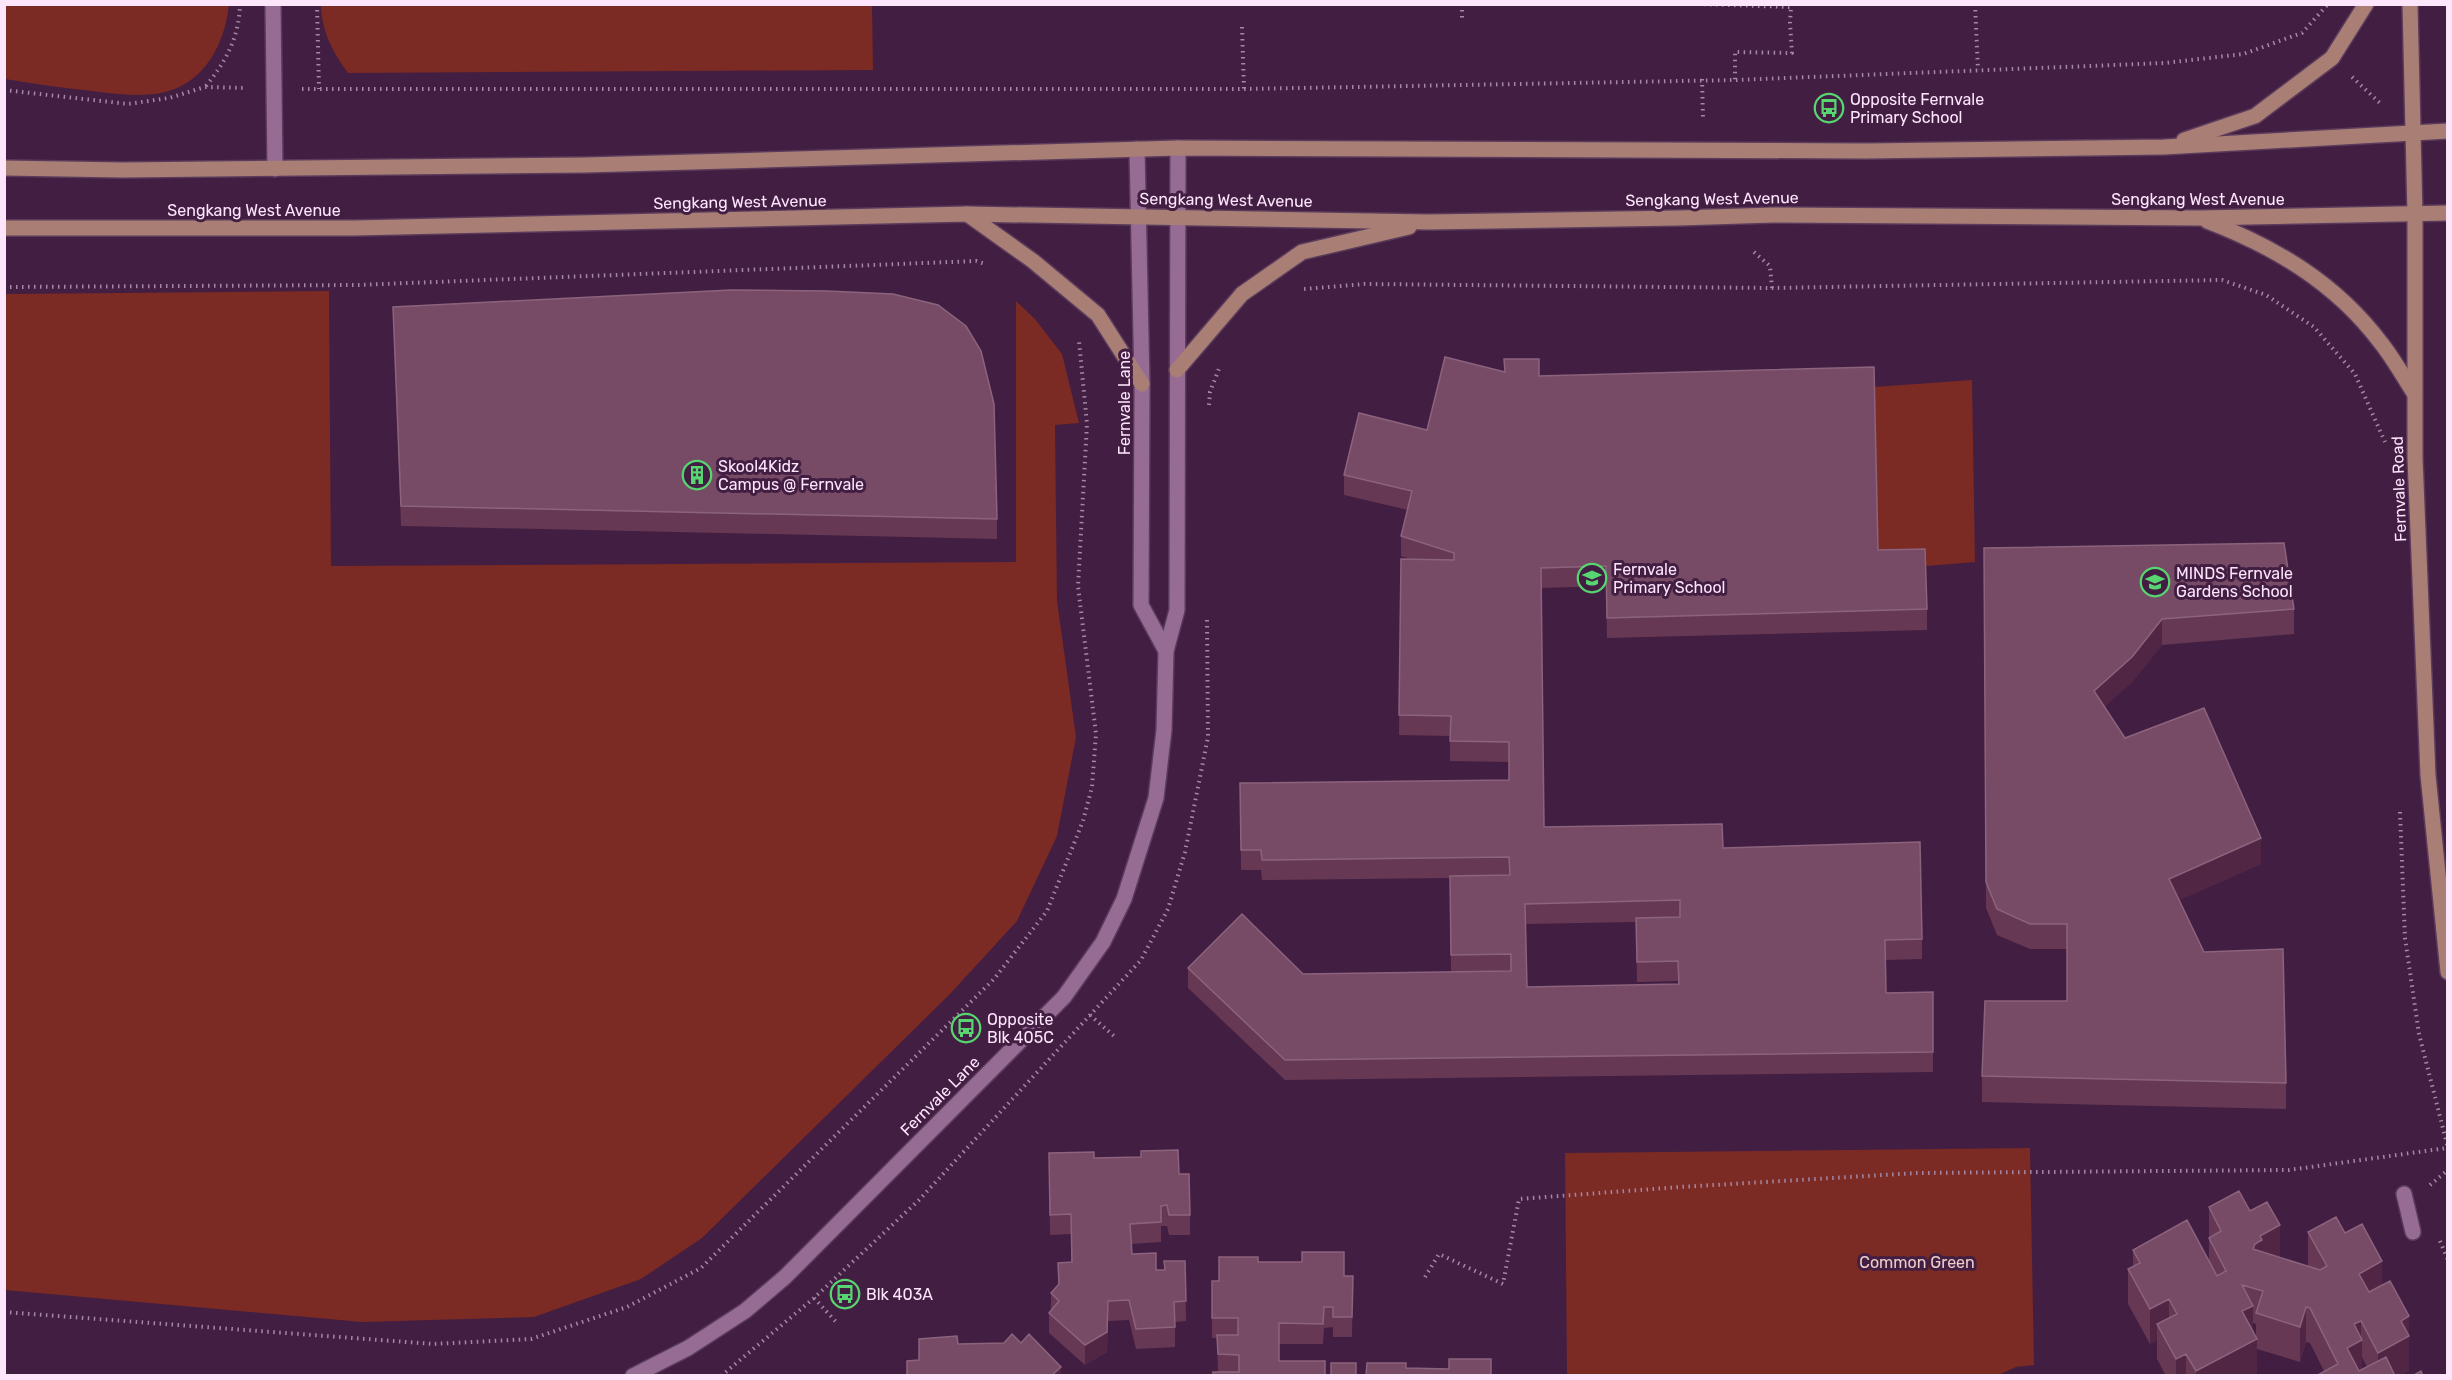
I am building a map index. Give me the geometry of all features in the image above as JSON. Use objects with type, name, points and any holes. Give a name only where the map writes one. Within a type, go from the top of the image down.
[{"type":"main road","points":[[2164,147],[2256,116],[2332,58],[2367,4]]},
{"type":"main road","name":"Fernvale Road","points":[[2410,4],[2415,215],[2414,393],[2428,775],[2448,972]]},
{"type":"main road","points":[[4,168],[123,170],[586,165],[1178,148],[1866,151],[2164,147],[2448,131]]},
{"type":"main road","name":"Sengkang West Avenue","points":[[4,228],[354,228],[967,214],[1429,222],[1773,215],[2199,218],[2448,213]]},
{"type":"main road","points":[[967,214],[1033,261],[1098,315],[1142,384]]},
{"type":"main road","points":[[2199,218],[2250,237],[2297,264],[2339,297],[2381,342],[2414,393]]},
{"type":"main road","points":[[1177,370],[1242,294],[1302,252],[1429,222]]},
{"type":"street","points":[[273,4],[275,169]]},
{"type":"street","name":"Fernvale Lane","points":[[633,1376],[688,1348],[745,1311],[777,1284],[1064,997],[1103,942],[1124,899],[1156,798],[1164,730],[1166,651],[1177,610],[1178,148]]},
{"type":"street","name":"Fernvale Lane","points":[[1137,149],[1142,384],[1141,605],[1166,651]]},
{"type":"street","points":[[2404,1194],[2413,1232]]},
{"type":"path","points":[[206,87],[225,62],[235,38],[240,4]]},
{"type":"path","points":[[316,4],[319,89]]},
{"type":"path","points":[[1462,4],[1462,22]]},
{"type":"path","points":[[1698,4],[1791,7],[1792,52],[1735,52],[1735,80]]},
{"type":"path","points":[[1976,4],[1978,70]]},
{"type":"path","points":[[4,90],[128,104],[169,98],[206,87],[274,89],[1244,89],[1735,80],[2165,63],[2243,54],[2302,33],[2328,4]]},
{"type":"path","points":[[1242,27],[1244,89]]},
{"type":"path","points":[[1702,80],[1703,118]]},
{"type":"path","points":[[1754,252],[1770,266],[1772,288]]},
{"type":"path","points":[[4,287],[357,285],[976,261],[994,267]]},
{"type":"path","points":[[1296,292],[1306,288],[1364,284],[1772,288],[2222,280],[2266,295],[2314,327]]},
{"type":"path","points":[[4,1312],[433,1344],[531,1339],[627,1307],[701,1268],[994,979],[1047,912],[1083,821],[1092,787],[1096,734],[1078,586],[1087,424],[1080,342],[1075,333]]},
{"type":"path","points":[[1208,414],[1210,392],[1222,360]]},
{"type":"path","points":[[721,1376],[814,1298],[926,1192],[1141,960],[1168,909],[1185,852],[1208,736],[1206,613]]},
{"type":"path","points":[[1090,1015],[1114,1037]]},
{"type":"path","points":[[1425,1277],[1438,1254],[1503,1284],[1519,1199],[1917,1173],[2289,1170],[2447,1148]]},
{"type":"path","points":[[2426,1191],[2429,1185],[2448,1170]]},
{"type":"path","points":[[814,1298],[838,1324]]},
{"type":"green space","points":[[229,4],[223,34],[210,60],[200,72],[176,89],[161,93],[126,95],[5,79],[5,5]]},
{"type":"green space","points":[[321,5],[872,5],[873,70],[348,73],[329,41],[323,23]]},
{"type":"green space","points":[[329,291],[331,566],[1016,562],[1016,301],[1035,319],[1062,354],[1079,423],[1055,425],[1057,601],[1076,737],[1057,836],[1017,921],[950,994],[702,1238],[641,1279],[534,1317],[362,1322],[5,1290],[5,294]]},
{"type":"green space","points":[[1972,380],[1975,562],[1878,570],[1874,387]]},
{"type":"green space","name":"Common Green","points":[[2030,1148],[2034,1365],[2016,1367],[1996,1376],[1567,1375],[1565,1153]]},
{"type":"building","name":"Skool4Kidz Campus @ Fernvale","points":[[731,290],[893,294],[938,305],[966,326],[981,351],[994,404],[997,519],[401,506],[393,307]]},
{"type":"building","name":"Fernvale Primary School","points":[[1445,357],[1505,372],[1504,359],[1539,359],[1539,376],[1874,367],[1878,550],[1925,549],[1927,609],[1607,618],[1606,566],[1541,568],[1544,827],[1722,824],[1723,848],[1920,842],[1922,939],[1885,940],[1886,993],[1933,992],[1933,1052],[1285,1060],[1188,968],[1242,914],[1303,974],[1511,971],[1511,954],[1451,955],[1450,876],[1510,875],[1509,857],[1262,860],[1261,850],[1241,850],[1240,783],[1509,780],[1509,742],[1450,741],[1451,716],[1399,715],[1401,559],[1454,560],[1454,553],[1401,536],[1412,491],[1344,475],[1359,413],[1427,430]],"holes":[[[1680,900],[1680,917],[1636,918],[1637,962],[1678,961],[1679,984],[1527,987],[1525,904]]]},
{"type":"building","points":[[2284,543],[2294,609],[2162,619],[2132,657],[2094,691],[2125,738],[2204,708],[2261,838],[2169,879],[2204,952],[2283,949],[2286,1083],[1982,1076],[1985,1001],[2067,1001],[2067,924],[2030,924],[1997,909],[1986,882],[1984,548]]},
{"type":"building","points":[[1178,1150],[1179,1174],[1189,1174],[1190,1215],[1169,1215],[1167,1205],[1161,1206],[1161,1222],[1130,1224],[1132,1254],[1156,1253],[1156,1270],[1165,1270],[1164,1261],[1185,1261],[1186,1301],[1174,1302],[1175,1327],[1136,1329],[1129,1300],[1108,1301],[1107,1332],[1085,1345],[1049,1313],[1059,1301],[1051,1293],[1059,1284],[1058,1263],[1072,1262],[1071,1214],[1050,1215],[1049,1153],[1094,1152],[1094,1158],[1141,1157],[1141,1151]]},
{"type":"building","points":[[2239,1191],[2250,1211],[2267,1202],[2280,1225],[2260,1236],[2262,1240],[2255,1244],[2253,1249],[2320,1270],[2327,1266],[2308,1232],[2336,1217],[2345,1233],[2362,1224],[2382,1261],[2359,1274],[2369,1292],[2390,1281],[2409,1316],[2401,1321],[2409,1336],[2378,1353],[2361,1321],[2354,1324],[2362,1340],[2347,1348],[2359,1371],[2386,1357],[2395,1376],[2316,1376],[2338,1364],[2310,1308],[2306,1307],[2300,1327],[2256,1313],[2263,1291],[2242,1285],[2253,1306],[2242,1311],[2257,1339],[2196,1371],[2186,1354],[2176,1359],[2157,1324],[2177,1314],[2169,1299],[2150,1309],[2128,1269],[2140,1263],[2133,1250],[2187,1220],[2217,1276],[2226,1271],[2209,1238],[2221,1231],[2209,1207]]},
{"type":"building","points":[[1302,1252],[1344,1252],[1344,1276],[1353,1276],[1352,1317],[1333,1317],[1333,1307],[1324,1307],[1323,1324],[1279,1323],[1279,1361],[1325,1361],[1325,1375],[1331,1375],[1331,1363],[1356,1363],[1356,1376],[1213,1376],[1213,1372],[1239,1372],[1239,1355],[1218,1354],[1217,1335],[1238,1335],[1238,1318],[1212,1318],[1212,1281],[1219,1281],[1219,1257],[1258,1257],[1258,1262],[1302,1262]]},
{"type":"building","points":[[1012,1334],[1021,1343],[1029,1334],[1061,1367],[1051,1376],[907,1376],[907,1361],[919,1360],[919,1339],[957,1336],[958,1344],[1004,1343]]},
{"type":"building","points":[[1449,1359],[1491,1359],[1491,1376],[1366,1376],[1367,1363],[1406,1363],[1406,1368],[1449,1369]]},
{"type":"building","points":[[2421,1371],[2423,1376],[2412,1376]]},
{"type":"place","name":"Opposite Fernvale Primary School","points":[[1829,108]]},
{"type":"place","name":"Skool4Kidz Campus @ Fernvale","points":[[697,475]]},
{"type":"place","name":"Fernvale Primary School","points":[[1592,578]]},
{"type":"place","name":"MINDS Fernvale Gardens School","points":[[2155,582]]},
{"type":"place","name":"Opposite Blk 405C","points":[[966,1028]]},
{"type":"place","name":"Blk 403A","points":[[845,1294]]}]
